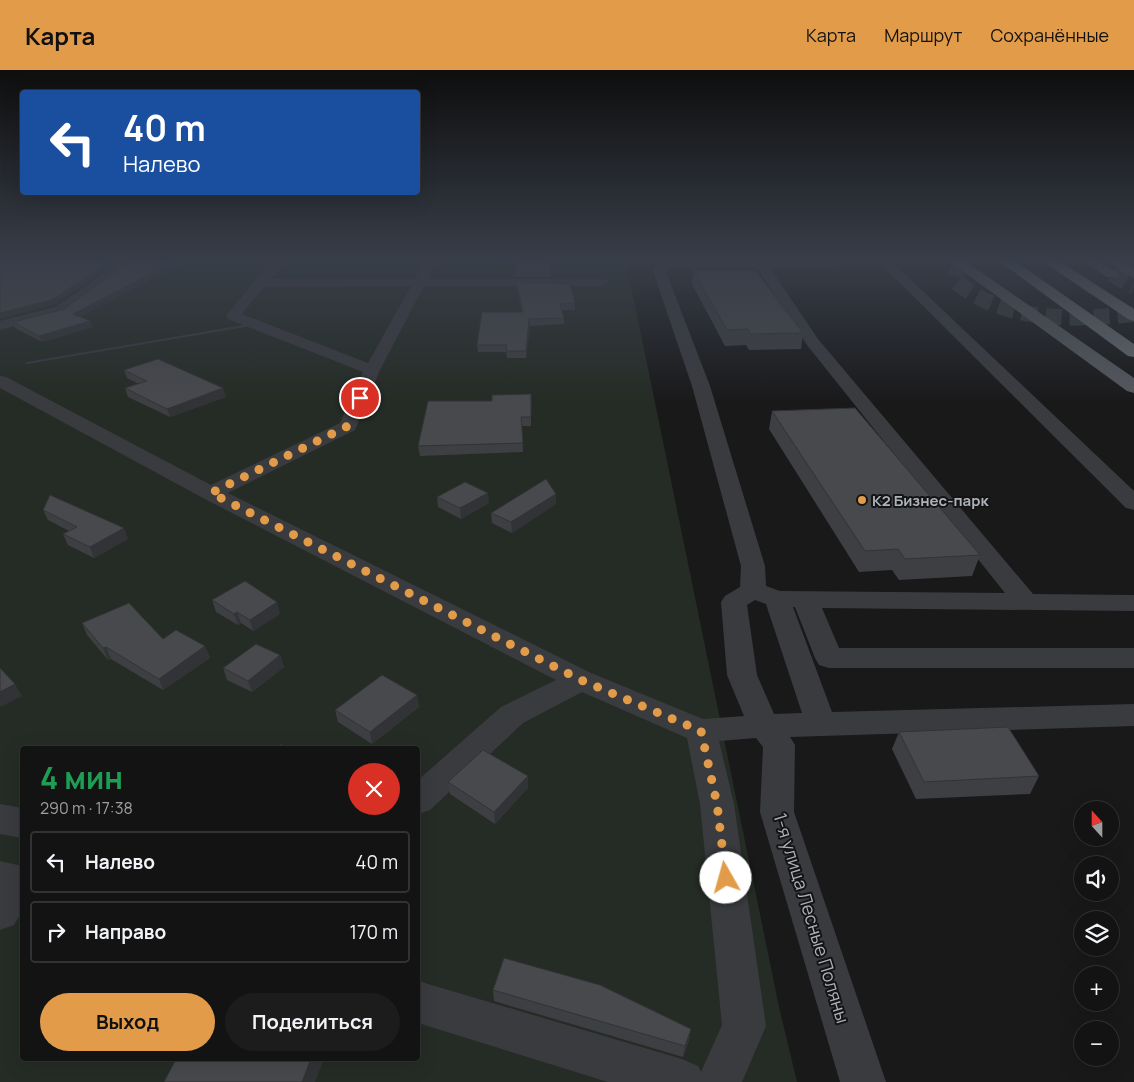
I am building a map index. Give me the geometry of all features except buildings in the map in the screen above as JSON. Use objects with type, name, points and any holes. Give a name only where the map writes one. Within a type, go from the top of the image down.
[{"type":"highway","points":[[1072,308],[1134,352]]},
{"type":"highway","points":[[1122,308],[1134,316]]},
{"type":"main road","points":[[1023,308],[1134,387]]},
{"type":"street","points":[[0,326],[63,308]]},
{"type":"street","points":[[238,308],[232,316],[372,370]]},
{"type":"street","points":[[211,493],[348,426],[372,370],[406,308]]},
{"type":"street","points":[[673,308],[701,386],[753,566],[821,724]]},
{"type":"street","points":[[789,308],[812,342],[1025,601]]},
{"type":"street","points":[[933,308],[1134,503]]},
{"type":"street","points":[[0,381],[211,493],[581,680],[701,731],[821,724],[1134,716]]},
{"type":"street","points":[[765,595],[805,599],[1134,603]]},
{"type":"street","name":"1-я улица Лесные Поляны","points":[[765,595],[734,602],[742,675],[764,726],[779,745],[778,812],[862,1082]]},
{"type":"street","points":[[805,599],[829,658],[1134,658]]},
{"type":"street","points":[[420,798],[512,715],[581,680]]},
{"type":"street","points":[[701,731],[717,804],[744,1026],[719,1082]]},
{"type":"street","points":[[0,819],[20,823]]},
{"type":"street","points":[[0,878],[20,883]]},
{"type":"street","points":[[0,912],[20,886]]},
{"type":"street","points":[[420,1003],[682,1082]]},
{"type":"shaded area","points":[[0,308],[636,308],[779,1007],[797,1082],[0,1082]]},
{"type":"waterway","points":[[27,363],[255,324]]},
{"type":"tunnel","points":[[1007,308],[1040,315],[1063,317],[1134,314]]},
{"type":"place","name":"К2 Бизнес-парк","points":[[862,500]]},
{"type":"route","points":[[360,398],[348,426],[211,493],[581,680],[701,731],[717,804],[726,878]]}]
